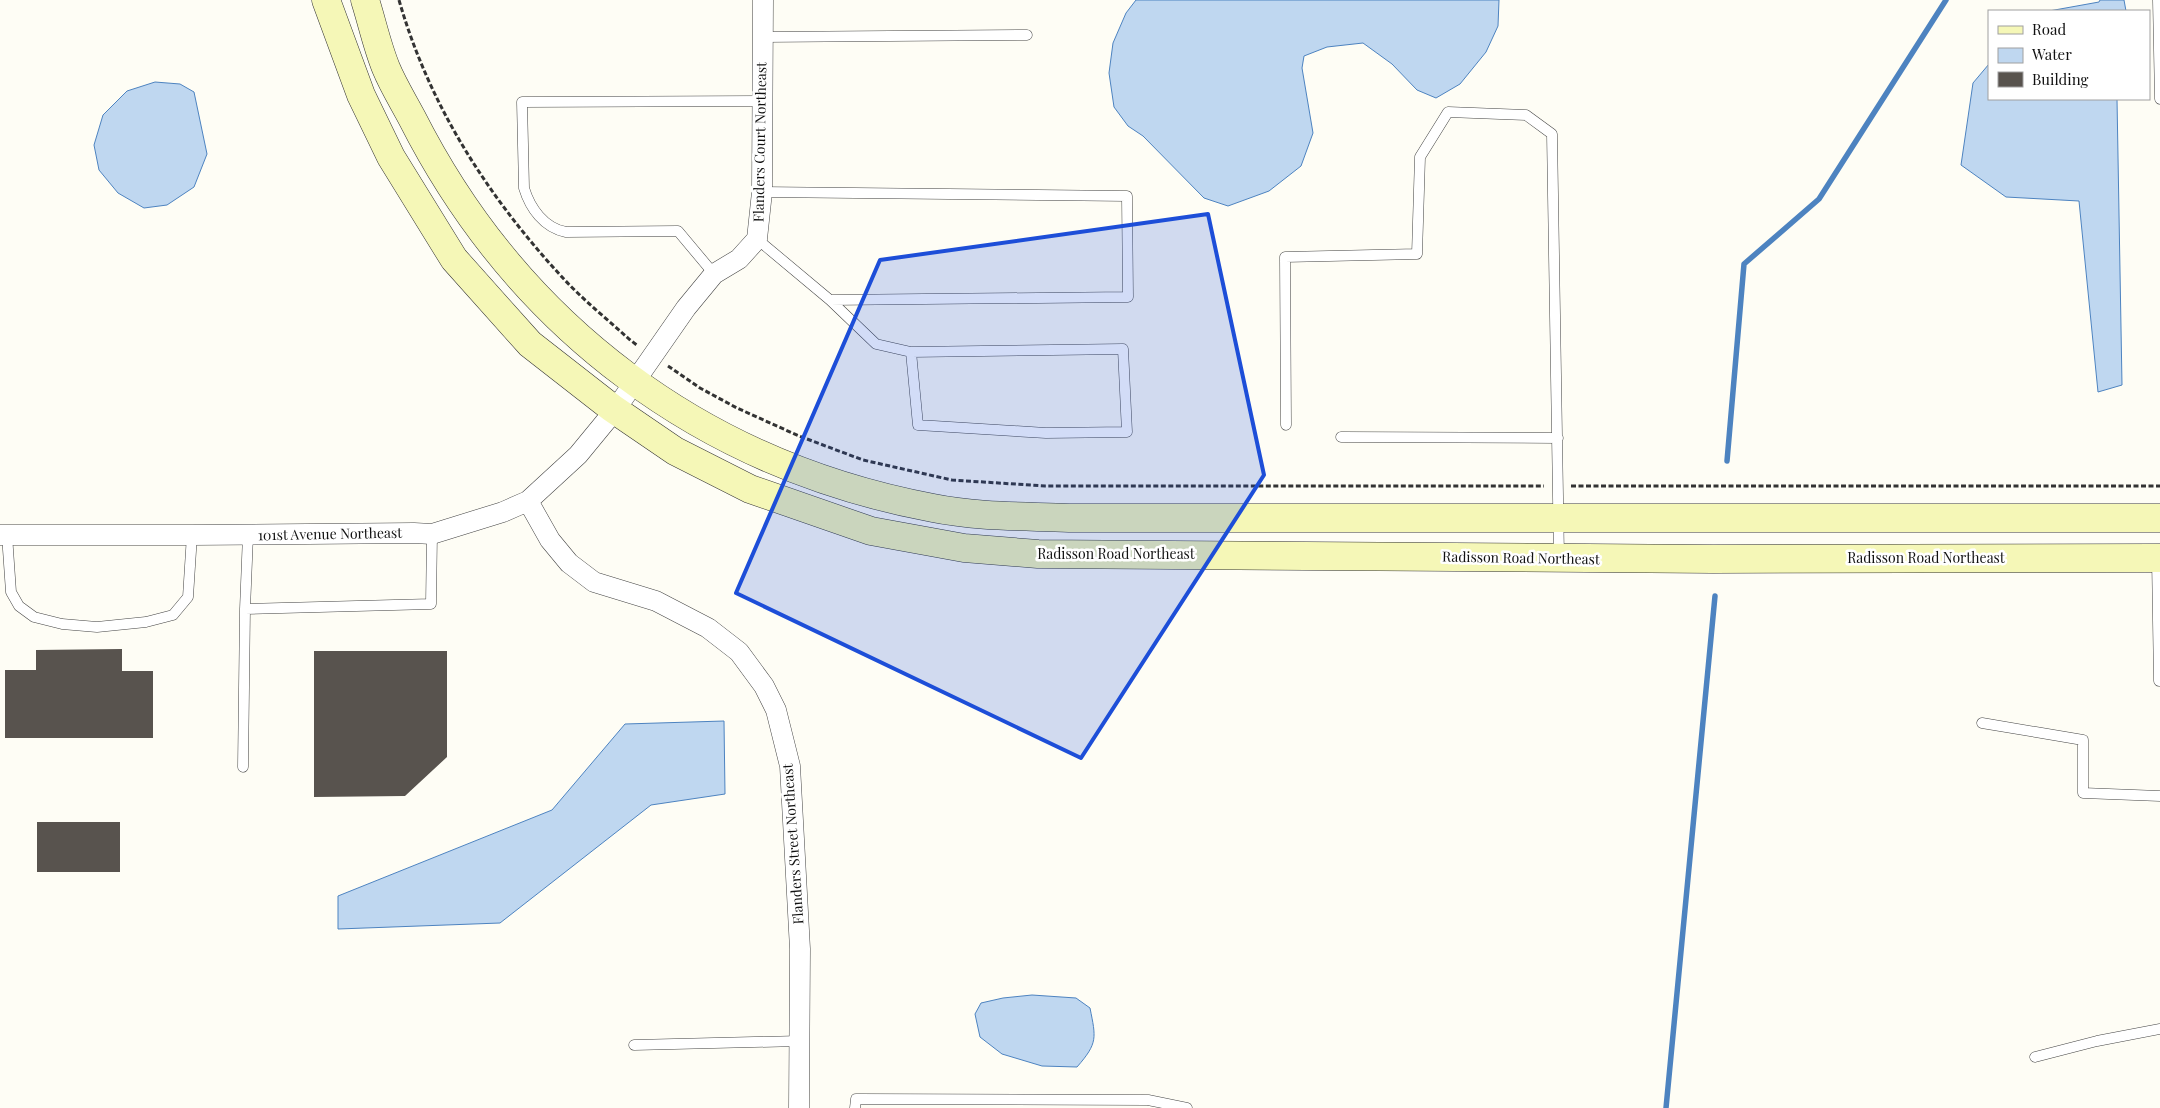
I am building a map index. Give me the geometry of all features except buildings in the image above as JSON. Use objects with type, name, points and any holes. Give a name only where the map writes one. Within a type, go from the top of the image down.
[{"type":"main road","name":"Radisson Road Northeast","points":[[326,0],[361,95],[391,157],[454,259],[530,344],[615,410],[675,451],[750,489],[871,531],[964,548],[1038,554],[1559,558],[2158,558]]},
{"type":"main road","points":[[365,0],[386,67],[434,162],[487,240],[550,311],[590,347],[635,381],[701,425],[758,455],[819,479],[881,497],[935,509],[1070,518],[2160,518]]},
{"type":"street","name":"Flanders Court Northeast","points":[[615,410],[686,308],[714,274],[739,259],[757,238],[762,192],[763,0]]},
{"type":"street","name":"101st Avenue Northeast","points":[[4,535],[192,536],[414,532],[432,534],[503,512],[528,501],[578,456],[615,410]]},
{"type":"street","name":"Flanders Street Northeast","points":[[528,501],[550,540],[568,563],[594,582],[656,601],[708,628],[739,652],[764,686],[776,710],[790,766],[800,949],[799,1108]]},
{"type":"lane","points":[[2158,0],[2160,99]]},
{"type":"lane","points":[[762,37],[1027,35]]},
{"type":"lane","points":[[714,274],[678,231],[566,232],[555,230],[546,223],[528,200],[524,188],[522,102],[762,102]]},
{"type":"lane","points":[[1286,425],[1284,257],[1417,254],[1420,157],[1448,112],[1526,115],[1552,134],[1559,558]]},
{"type":"lane","points":[[762,192],[1127,196],[1128,297],[830,300]]},
{"type":"lane","points":[[757,238],[830,300],[876,344],[912,352],[1123,349],[1127,432],[1046,433],[918,425],[912,352]]},
{"type":"lane","points":[[1341,437],[1558,438]]},
{"type":"lane","points":[[245,609],[431,604],[432,534]]},
{"type":"lane","points":[[4,535],[12,592],[19,606],[34,617],[62,624],[97,627],[146,622],[173,615],[188,598],[192,536]]},
{"type":"lane","points":[[243,767],[248,535]]},
{"type":"lane","points":[[2158,558],[2159,681]]},
{"type":"lane","points":[[1982,723],[2083,740],[2083,793],[2160,796]]},
{"type":"lane","points":[[2035,1057],[2097,1041],[2160,1029]]},
{"type":"lane","points":[[634,1045],[799,1041]]},
{"type":"lane","points":[[856,1108],[856,1099],[1148,1100],[1187,1108]]},
{"type":"path","points":[[399,0],[416,51],[434,94],[479,173],[502,207],[562,278],[628,340]]},
{"type":"path","points":[[675,371],[700,388],[737,408],[799,436],[863,460],[952,480],[1045,486],[1544,486]]},
{"type":"path","points":[[1576,486],[2160,486]]},
{"type":"highlighted area","points":[[1208,214],[1264,475],[1081,758],[736,593],[880,260]]},
{"type":"water","points":[[1136,0],[1499,0],[1498,26],[1486,52],[1460,84],[1436,98],[1417,90],[1392,64],[1363,43],[1327,47],[1304,56],[1302,68],[1313,133],[1301,166],[1269,191],[1228,206],[1204,198],[1143,136],[1128,126],[1114,107],[1109,73],[1113,43],[1126,13]]},
{"type":"water","points":[[2100,0],[2124,0],[2126,10],[2055,10],[2099,2]]},
{"type":"water","points":[[1988,65],[1988,100],[2117,100],[2122,385],[2098,392],[2079,201],[2006,197],[1961,165],[1973,83]]},
{"type":"water","points":[[155,82],[180,84],[194,92],[207,154],[194,187],[167,205],[144,208],[118,193],[99,170],[94,145],[103,115],[127,91]]},
{"type":"water","points":[[724,721],[725,794],[651,805],[500,923],[338,929],[338,896],[552,810],[625,724]]},
{"type":"water","points":[[1032,995],[1076,998],[1090,1008],[1094,1040],[1089,1052],[1077,1067],[1042,1066],[1002,1054],[980,1037],[975,1014],[981,1003],[1003,998]]},
{"type":"waterway","points":[[1727,461],[1744,264],[1819,199],[1946,0]]},
{"type":"waterway","points":[[1666,1108],[1715,596]]}]
